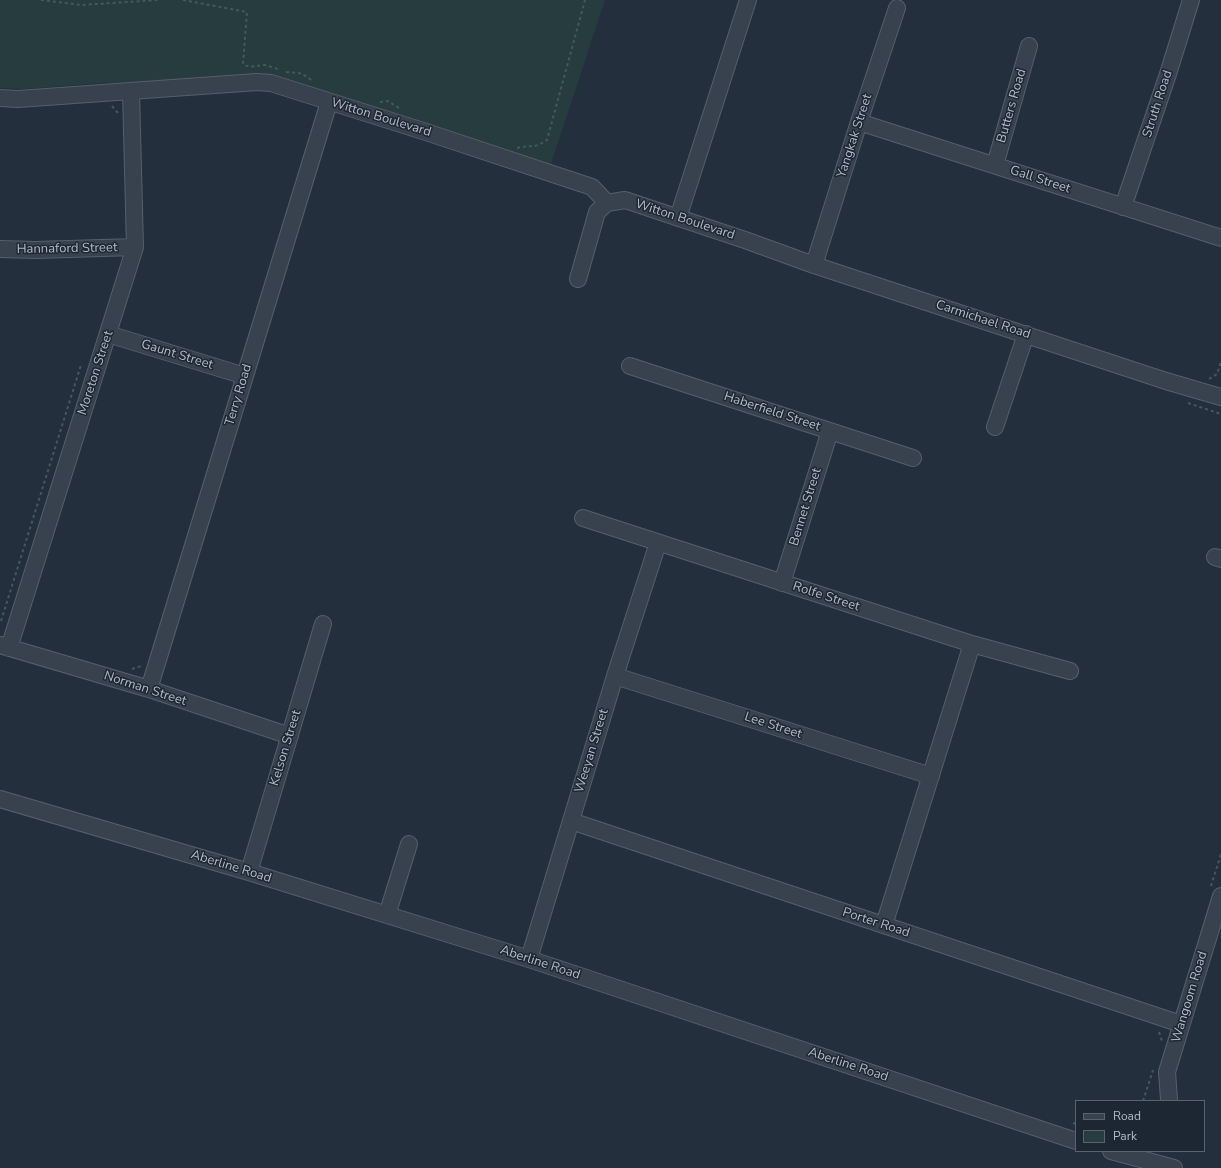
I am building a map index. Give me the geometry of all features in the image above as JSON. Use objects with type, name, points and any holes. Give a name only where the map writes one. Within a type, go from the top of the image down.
[{"type":"street","points":[[678,218],[748,0]]},
{"type":"street","name":"Struth Road","points":[[1123,207],[1168,74],[1191,0]]},
{"type":"street","name":"Yangkak Street","points":[[814,265],[897,8]]},
{"type":"street","name":"Butters Road","points":[[995,165],[1029,46]]},
{"type":"street","name":"Witton Boulevard","points":[[0,98],[18,99],[257,82],[271,83],[423,131],[592,188],[607,202],[625,200],[745,240]]},
{"type":"street","name":"Moreton Street","points":[[5,646],[108,334],[134,248],[131,92]]},
{"type":"street","name":"Terry Road","points":[[149,689],[329,102]]},
{"type":"street","name":"Gall Street","points":[[859,122],[1221,238]]},
{"type":"street","points":[[578,279],[597,212],[607,202]]},
{"type":"street","name":"Carmichael Road","points":[[745,240],[814,265],[1166,381],[1221,397]]},
{"type":"street","name":"Hannaford Street","points":[[0,249],[35,250],[134,248]]},
{"type":"street","name":"Gaunt Street","points":[[108,334],[245,376]]},
{"type":"street","points":[[995,427],[1026,334]]},
{"type":"street","name":"Haberfield Street","points":[[630,366],[913,458]]},
{"type":"street","name":"Bennet Street","points":[[782,583],[830,431]]},
{"type":"street","name":"Rolfe Street","points":[[583,518],[972,644],[1070,671]]},
{"type":"street","name":"Weeyan Street","points":[[528,959],[615,676],[658,543]]},
{"type":"street","name":"Kelson Street","points":[[249,872],[323,624]]},
{"type":"street","points":[[884,925],[972,644]]},
{"type":"street","name":"Norman Street","points":[[5,646],[149,689],[290,736]]},
{"type":"street","name":"Lee Street","points":[[615,676],[931,776]]},
{"type":"street","name":"Aberline Road","points":[[0,799],[249,872],[528,959],[1075,1141]]},
{"type":"street","name":"Porter Road","points":[[571,821],[1181,1024]]},
{"type":"street","points":[[386,915],[409,844]]},
{"type":"street","name":"Wangoom Road","points":[[1169,1099],[1167,1072],[1221,896]]},
{"type":"street","points":[[1115,1152],[1174,1168]]},
{"type":"path","points":[[41,0],[80,5],[160,0]]},
{"type":"path","points":[[183,0],[247,12],[243,64],[255,67],[265,65],[280,70]]},
{"type":"path","points":[[517,148],[524,146],[538,146],[546,140],[584,0]]},
{"type":"path","points":[[286,72],[298,72],[304,74],[311,80]]},
{"type":"path","points":[[374,100],[381,102],[388,101],[402,110]]},
{"type":"path","points":[[111,104],[118,114],[118,120],[132,119]]},
{"type":"path","points":[[1208,379],[1218,374],[1221,362]]},
{"type":"path","points":[[0,623],[81,365]]},
{"type":"path","points":[[1187,403],[1221,414]]},
{"type":"path","points":[[126,667],[133,670],[143,665]]},
{"type":"path","points":[[1158,1028],[1162,1040],[1160,1047]]},
{"type":"path","points":[[1143,1100],[1154,1067]]},
{"type":"green space","points":[[0,0],[605,0],[548,173],[264,82],[102,83],[24,89],[0,88]]}]
